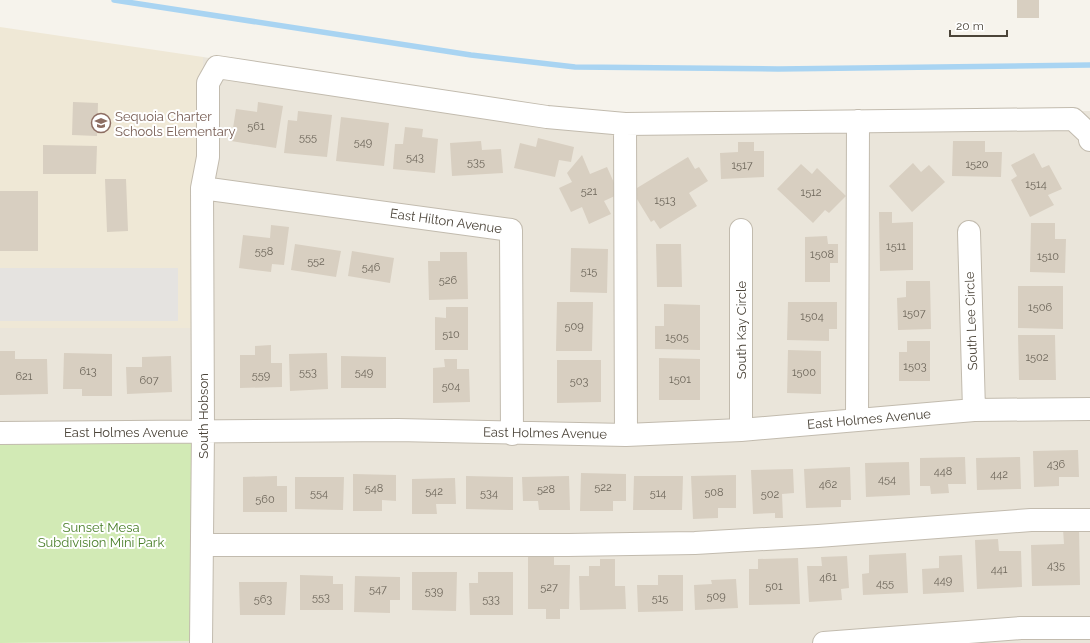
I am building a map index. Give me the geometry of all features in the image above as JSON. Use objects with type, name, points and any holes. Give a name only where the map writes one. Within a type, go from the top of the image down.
[{"type":"street","name":"South Hobson","points":[[201,643],[203,432],[202,188],[208,157],[208,83],[217,67],[547,116],[625,124]]},
{"type":"street","points":[[626,435],[625,124],[1073,119],[1090,135],[1090,140]]},
{"type":"street","points":[[857,420],[858,121]]},
{"type":"street","name":"East Hilton Avenue","points":[[202,188],[511,230],[512,434]]},
{"type":"street","name":"South Kay Circle","points":[[741,230],[741,430]]},
{"type":"street","name":"South Lee Circle","points":[[969,232],[974,410]]},
{"type":"street","name":"East Holmes Avenue","points":[[0,433],[398,430],[512,434],[626,435],[741,430],[974,410],[1090,409]]},
{"type":"street","points":[[202,545],[568,545],[695,543],[1031,520],[1090,520]]},
{"type":"street","points":[[824,643],[1021,628],[1090,628]]},
{"type":"shaded area","name":"Sequoia Charter Schools Elementary","points":[[0,27],[203,57],[202,328],[0,328]]},
{"type":"shaded area","points":[[203,57],[571,113],[1090,111],[1090,643],[203,643],[0,433],[0,328],[202,327]]},
{"type":"shaded area","points":[[0,268],[178,268],[178,321],[0,321]]},
{"type":"shaded area","points":[[201,641],[201,643],[0,643]]},
{"type":"green space","name":"Sunset Mesa Subdivision Mini Park","points":[[203,431],[201,641],[0,643],[0,433]]},
{"type":"building","points":[[1017,0],[1039,0],[1039,18],[1017,18]]},
{"type":"building","points":[[73,102],[98,103],[97,136],[72,135]]},
{"type":"building","points":[[258,102],[283,106],[276,148],[231,141],[236,109],[257,112]]},
{"type":"building","points":[[298,111],[332,115],[327,157],[284,153],[288,120],[297,121]]},
{"type":"building","points":[[341,117],[389,123],[384,166],[336,161]]},
{"type":"building","points":[[405,127],[423,129],[422,137],[438,139],[435,173],[393,169],[395,144],[403,144]]},
{"type":"building","points":[[538,138],[574,147],[571,162],[559,160],[555,177],[514,168],[520,143],[536,147]]},
{"type":"building","points":[[481,141],[482,150],[501,149],[503,173],[452,176],[450,143]]},
{"type":"building","points":[[953,141],[985,141],[985,152],[1002,152],[1001,177],[952,176]]},
{"type":"building","points":[[738,142],[754,142],[754,151],[764,151],[764,177],[721,179],[720,153],[738,152]]},
{"type":"building","points":[[43,145],[97,146],[96,174],[43,174]]},
{"type":"building","points":[[1034,153],[1042,168],[1049,165],[1062,189],[1048,195],[1054,205],[1030,217],[1011,180],[1017,176],[1011,165]]},
{"type":"building","points":[[582,155],[590,174],[607,167],[619,194],[604,201],[611,214],[589,224],[582,207],[571,212],[559,188],[572,182],[567,173]]},
{"type":"building","points":[[688,157],[695,169],[699,167],[708,181],[689,193],[697,206],[660,229],[654,220],[651,222],[632,191]]},
{"type":"building","points":[[913,163],[921,172],[929,165],[945,182],[912,212],[889,186]]},
{"type":"building","points":[[801,164],[812,174],[817,168],[846,196],[829,213],[825,210],[813,223],[777,189]]},
{"type":"building","points":[[105,179],[126,179],[128,231],[107,232]]},
{"type":"building","points":[[0,191],[38,191],[38,251],[0,251]]},
{"type":"building","points":[[879,212],[892,212],[892,223],[913,222],[913,270],[880,271]]},
{"type":"building","points":[[1031,223],[1055,223],[1055,239],[1066,239],[1065,273],[1030,272]]},
{"type":"building","points":[[271,225],[289,227],[284,265],[272,264],[271,272],[239,268],[243,235],[270,238]]},
{"type":"building","points":[[827,236],[828,244],[838,244],[838,263],[830,263],[830,282],[805,282],[805,237]]},
{"type":"building","points":[[295,244],[341,251],[336,277],[291,270]]},
{"type":"building","points":[[656,244],[681,244],[682,287],[657,287]]},
{"type":"building","points":[[571,248],[608,249],[607,293],[570,292]]},
{"type":"building","points":[[352,251],[394,258],[390,283],[348,276]]},
{"type":"building","points":[[440,252],[467,252],[468,299],[429,300],[428,261],[440,261]]},
{"type":"building","points":[[906,281],[930,281],[931,329],[898,330],[897,298],[906,297]]},
{"type":"building","points":[[1018,286],[1063,286],[1063,329],[1018,328]]},
{"type":"building","points":[[557,302],[593,302],[592,351],[556,351]]},
{"type":"building","points":[[788,302],[837,302],[837,329],[829,329],[829,341],[787,340]]},
{"type":"building","points":[[664,304],[700,305],[700,350],[655,349],[655,326],[664,326]]},
{"type":"building","points":[[446,307],[468,307],[468,350],[435,350],[435,317],[446,318]]},
{"type":"building","points":[[1018,335],[1055,335],[1056,380],[1019,380]]},
{"type":"building","points":[[907,341],[930,341],[930,381],[899,381],[899,352],[907,352]]},
{"type":"building","points":[[271,345],[271,363],[282,363],[282,387],[240,388],[240,355],[255,355],[255,346]]},
{"type":"building","points":[[788,350],[821,351],[821,394],[787,393]]},
{"type":"building","points":[[0,351],[15,351],[15,359],[47,359],[48,394],[0,395]]},
{"type":"building","points":[[64,353],[112,354],[112,396],[82,396],[82,389],[63,389]]},
{"type":"building","points":[[327,353],[328,389],[290,391],[289,354]]},
{"type":"building","points":[[171,356],[172,392],[127,394],[126,367],[142,367],[142,357]]},
{"type":"building","points":[[341,356],[386,357],[386,388],[341,388]]},
{"type":"building","points":[[659,358],[700,359],[700,400],[659,400]]},
{"type":"building","points":[[444,359],[457,359],[457,369],[469,369],[470,402],[433,403],[433,368],[445,367]]},
{"type":"building","points":[[557,360],[601,360],[601,402],[557,403]]},
{"type":"building","points":[[1078,450],[1079,477],[1059,477],[1059,486],[1034,487],[1033,451]]},
{"type":"building","points":[[965,457],[966,484],[948,484],[949,493],[931,494],[930,486],[920,486],[920,458]]},
{"type":"building","points":[[1020,457],[1021,489],[977,490],[976,458]]},
{"type":"building","points":[[909,462],[910,495],[866,497],[865,463]]},
{"type":"building","points":[[850,467],[851,500],[841,500],[841,507],[806,508],[804,469]]},
{"type":"building","points":[[793,469],[794,493],[782,494],[783,518],[775,518],[775,513],[753,514],[751,470]]},
{"type":"building","points":[[581,473],[626,474],[626,501],[613,501],[613,511],[580,511]]},
{"type":"building","points":[[353,474],[396,475],[396,501],[382,500],[382,511],[353,511]]},
{"type":"building","points":[[736,475],[736,508],[718,508],[718,518],[693,519],[691,476]]},
{"type":"building","points":[[277,476],[277,486],[287,486],[287,512],[243,512],[243,477]]},
{"type":"building","points":[[466,476],[513,477],[513,510],[466,509]]},
{"type":"building","points":[[569,476],[570,510],[539,510],[538,501],[523,501],[522,477]]},
{"type":"building","points":[[634,476],[683,476],[682,510],[633,510]]},
{"type":"building","points":[[295,477],[344,477],[343,510],[295,509]]},
{"type":"building","points":[[455,478],[456,504],[436,504],[437,514],[412,514],[412,479]]},
{"type":"building","points":[[1063,529],[1079,529],[1080,585],[1032,586],[1031,545],[1064,544]]},
{"type":"building","points":[[998,539],[999,551],[1021,551],[1022,587],[977,589],[975,540]]},
{"type":"building","points":[[528,551],[554,551],[554,565],[570,565],[569,609],[560,609],[560,619],[546,619],[546,609],[528,609]]},
{"type":"building","points":[[906,553],[908,593],[863,595],[862,574],[869,573],[869,555]]},
{"type":"building","points":[[962,555],[964,592],[923,594],[922,569],[939,568],[939,556]]},
{"type":"building","points":[[847,556],[849,588],[841,589],[842,600],[809,602],[807,566],[822,566],[821,557]]},
{"type":"building","points":[[798,558],[800,604],[749,605],[749,569],[758,569],[758,559]]},
{"type":"building","points":[[600,559],[615,559],[615,586],[625,586],[626,609],[580,610],[579,576],[589,576],[589,566],[600,566]]},
{"type":"building","points":[[412,572],[457,572],[456,611],[412,610]]},
{"type":"building","points":[[478,572],[513,572],[513,615],[470,615],[469,583],[478,583]]},
{"type":"building","points":[[300,575],[333,576],[333,584],[343,584],[343,610],[300,610]]},
{"type":"building","points":[[658,575],[683,575],[683,611],[638,612],[637,585],[658,585]]},
{"type":"building","points":[[355,576],[400,577],[400,600],[390,600],[390,613],[354,612]]},
{"type":"building","points":[[736,579],[738,608],[695,610],[694,585],[712,584],[711,580]]},
{"type":"building","points":[[239,582],[287,582],[285,615],[240,615]]},
{"type":"waterway","points":[[114,0],[471,55],[575,67],[778,69],[1090,65]]},
{"type":"place","name":"Sequoia Charter Schools Elementary","points":[[101,123]]}]
